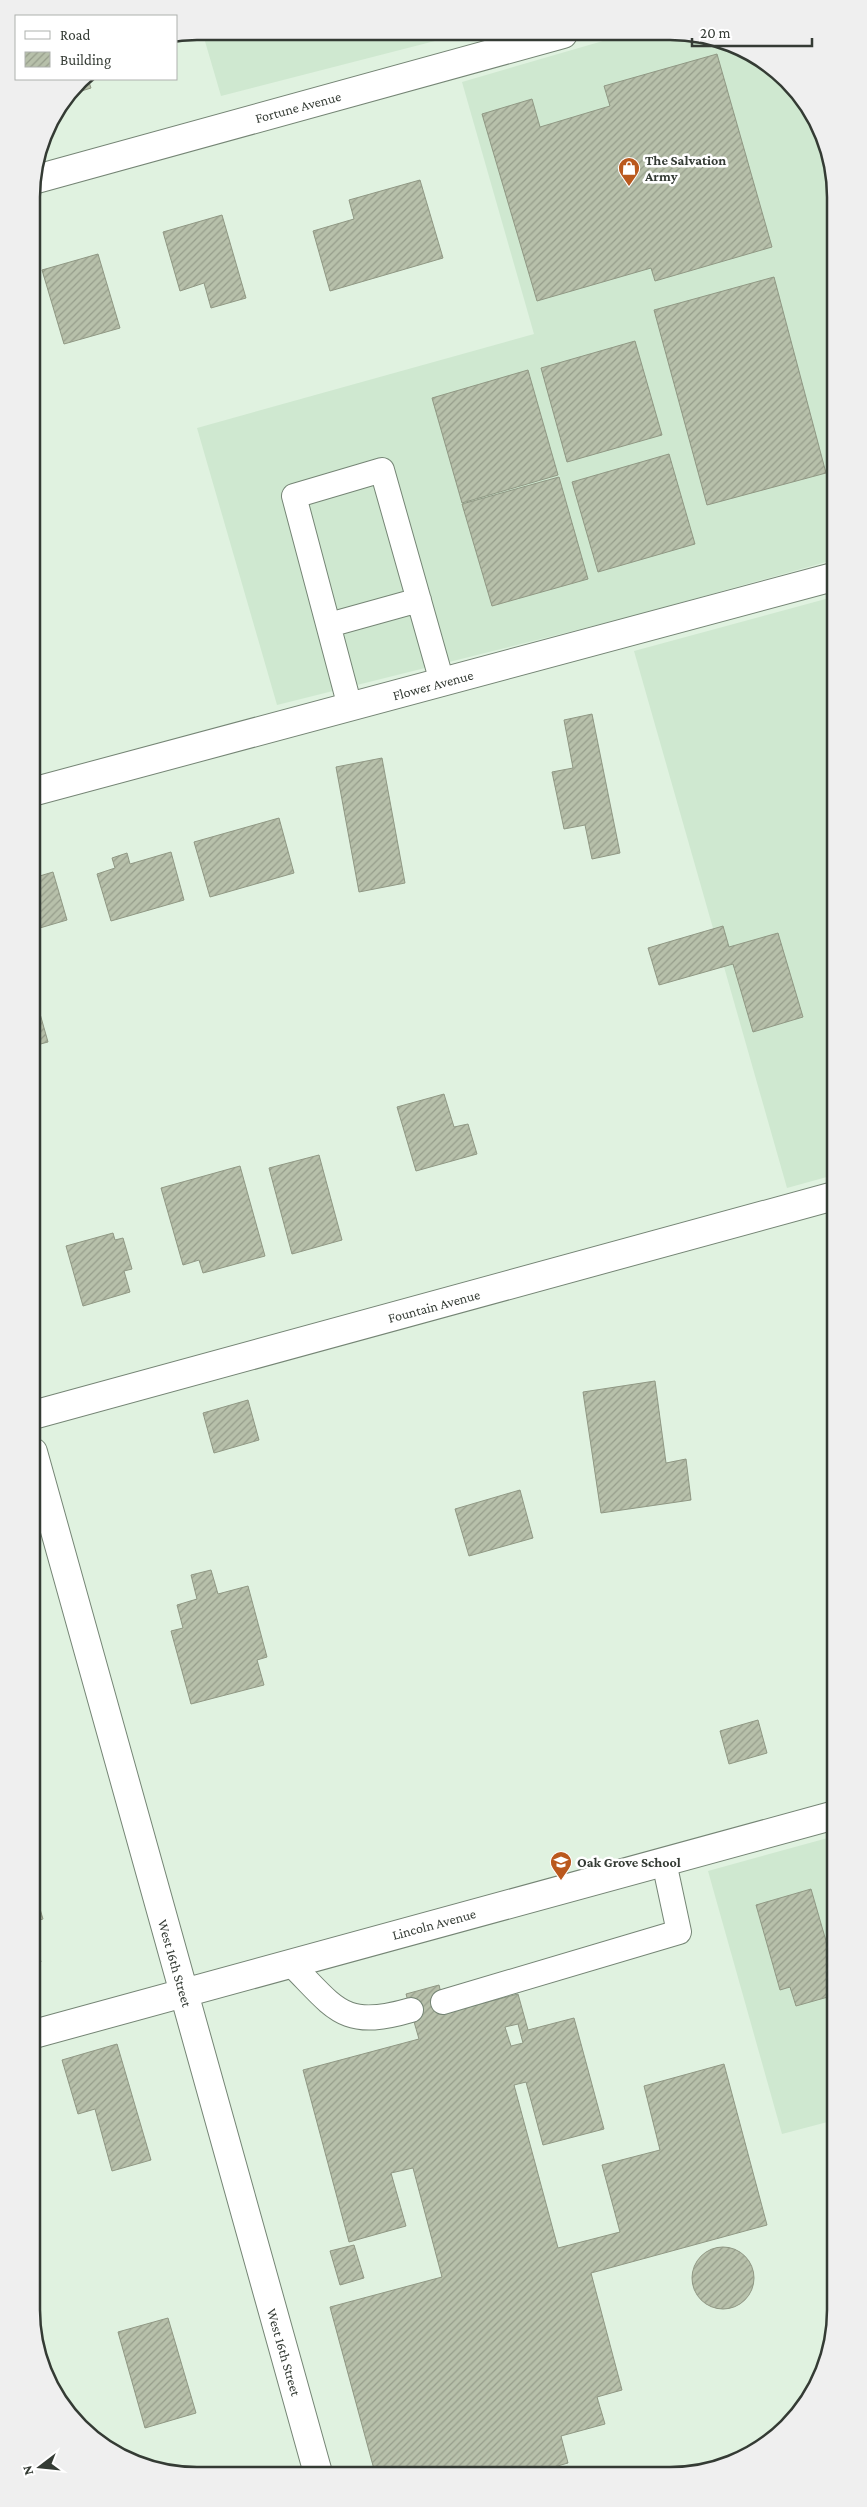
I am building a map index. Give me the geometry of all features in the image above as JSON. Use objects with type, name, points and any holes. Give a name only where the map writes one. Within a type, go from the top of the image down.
[{"type":"street","name":"Fortune Avenue","points":[[41,178],[541,40]]},
{"type":"street","name":"Flower Avenue","points":[[40,790],[827,579]]},
{"type":"street","name":"Fountain Avenue","points":[[40,1413],[827,1198]]},
{"type":"street","name":"West 16th Street","points":[[40,1477],[316,2467]]},
{"type":"street","name":"Lincoln Avenue","points":[[40,2032],[827,1817]]},
{"type":"lane","points":[[350,707],[294,496],[382,470],[442,682]]},
{"type":"lane","points":[[329,625],[419,600]]},
{"type":"lane","points":[[443,2002],[679,1932],[664,1862]]},
{"type":"lane","points":[[291,1964],[336,2009],[359,2019],[387,2017],[411,2010]]},
{"type":"shaded area","points":[[205,40],[439,40],[221,96]]},
{"type":"shaded area","points":[[606,40],[680,40],[720,48],[748,61],[781,86],[794,102],[811,128],[819,147],[827,187],[827,562],[633,616],[277,705],[197,428],[534,334],[462,82]]},
{"type":"shaded area","points":[[827,599],[827,1177],[787,1188],[634,651]]},
{"type":"shaded area","points":[[827,1838],[827,2122],[782,2134],[708,1871]]},
{"type":"building","name":"The Salvation Army","points":[[717,54],[772,247],[655,281],[651,268],[537,301],[482,114],[532,99],[540,127],[610,106],[604,86]]},
{"type":"building","points":[[89,83],[91,88],[82,91]]},
{"type":"building","points":[[420,180],[443,258],[330,291],[313,231],[354,219],[349,200]]},
{"type":"building","points":[[222,215],[246,298],[211,308],[204,283],[180,291],[163,232]]},
{"type":"building","points":[[98,254],[120,328],[64,344],[42,270]]},
{"type":"building","points":[[774,277],[826,473],[707,505],[654,310]]},
{"type":"building","points":[[635,341],[662,435],[567,462],[541,368]]},
{"type":"building","points":[[528,370],[558,475],[462,503],[432,398]]},
{"type":"building","points":[[669,454],[695,544],[598,572],[572,482]]},
{"type":"building","points":[[559,477],[588,579],[492,606],[462,504]]},
{"type":"building","points":[[592,714],[620,853],[592,859],[585,825],[564,829],[552,772],[573,768],[564,720]]},
{"type":"building","points":[[382,758],[405,883],[359,892],[336,767]]},
{"type":"building","points":[[279,818],[294,873],[210,897],[194,842]]},
{"type":"building","points":[[171,852],[184,900],[111,921],[97,874],[115,868],[112,858],[127,853],[130,864]]},
{"type":"building","points":[[53,872],[67,920],[40,928],[40,876]]},
{"type":"building","points":[[723,926],[729,947],[778,933],[803,1017],[753,1032],[733,964],[659,985],[648,948]]},
{"type":"building","points":[[40,1014],[48,1042],[40,1044]]},
{"type":"building","points":[[444,1094],[454,1127],[468,1124],[477,1154],[416,1171],[397,1107]]},
{"type":"building","points":[[319,1155],[342,1240],[292,1254],[269,1168]]},
{"type":"building","points":[[240,1166],[265,1256],[203,1273],[199,1260],[183,1265],[161,1188]]},
{"type":"building","points":[[113,1233],[115,1240],[123,1238],[132,1269],[124,1271],[130,1292],[83,1306],[66,1246]]},
{"type":"building","points":[[655,1381],[666,1463],[686,1459],[691,1500],[601,1513],[583,1392]]},
{"type":"building","points":[[248,1400],[259,1440],[214,1453],[203,1413]]},
{"type":"building","points":[[520,1490],[533,1538],[469,1556],[455,1509]]},
{"type":"building","points":[[211,1570],[218,1594],[248,1586],[267,1657],[257,1660],[264,1685],[191,1704],[171,1631],[183,1628],[177,1605],[197,1599],[191,1575]]},
{"type":"building","points":[[758,1720],[767,1753],[729,1764],[720,1731]]},
{"type":"building","points":[[811,1889],[827,1944],[827,1997],[796,2006],[790,1987],[780,1990],[756,1905]]},
{"type":"building","points":[[40,1909],[43,1919],[40,1920]]},
{"type":"building","points":[[439,1985],[446,2013],[518,1994],[528,2030],[574,2018],[604,2129],[543,2145],[526,2082],[514,2085],[558,2248],[620,2232],[602,2165],[660,2150],[644,2086],[724,2064],[767,2225],[591,2273],[622,2390],[597,2397],[605,2424],[561,2436],[568,2463],[554,2467],[373,2467],[330,2307],[442,2277],[413,2168],[391,2173],[406,2226],[349,2242],[303,2070],[419,2039],[406,1994]],"holes":[[[518,2024],[523,2043],[511,2046],[505,2027]]]},
{"type":"building","points":[[117,2044],[151,2160],[112,2171],[95,2109],[78,2114],[62,2060]]},
{"type":"building","points":[[354,2245],[364,2278],[340,2285],[330,2251]]},
{"type":"building","points":[[717,2247],[729,2247],[745,2256],[752,2266],[754,2278],[752,2290],[745,2300],[729,2309],[717,2309],[706,2304],[697,2295],[692,2284],[692,2272],[697,2261],[706,2252]]},
{"type":"building","points":[[168,2318],[196,2413],[145,2428],[118,2332]]},
{"type":"place","name":"The Salvation Army","points":[[629,187]]},
{"type":"place","name":"Oak Grove School","points":[[561,1881]]}]
